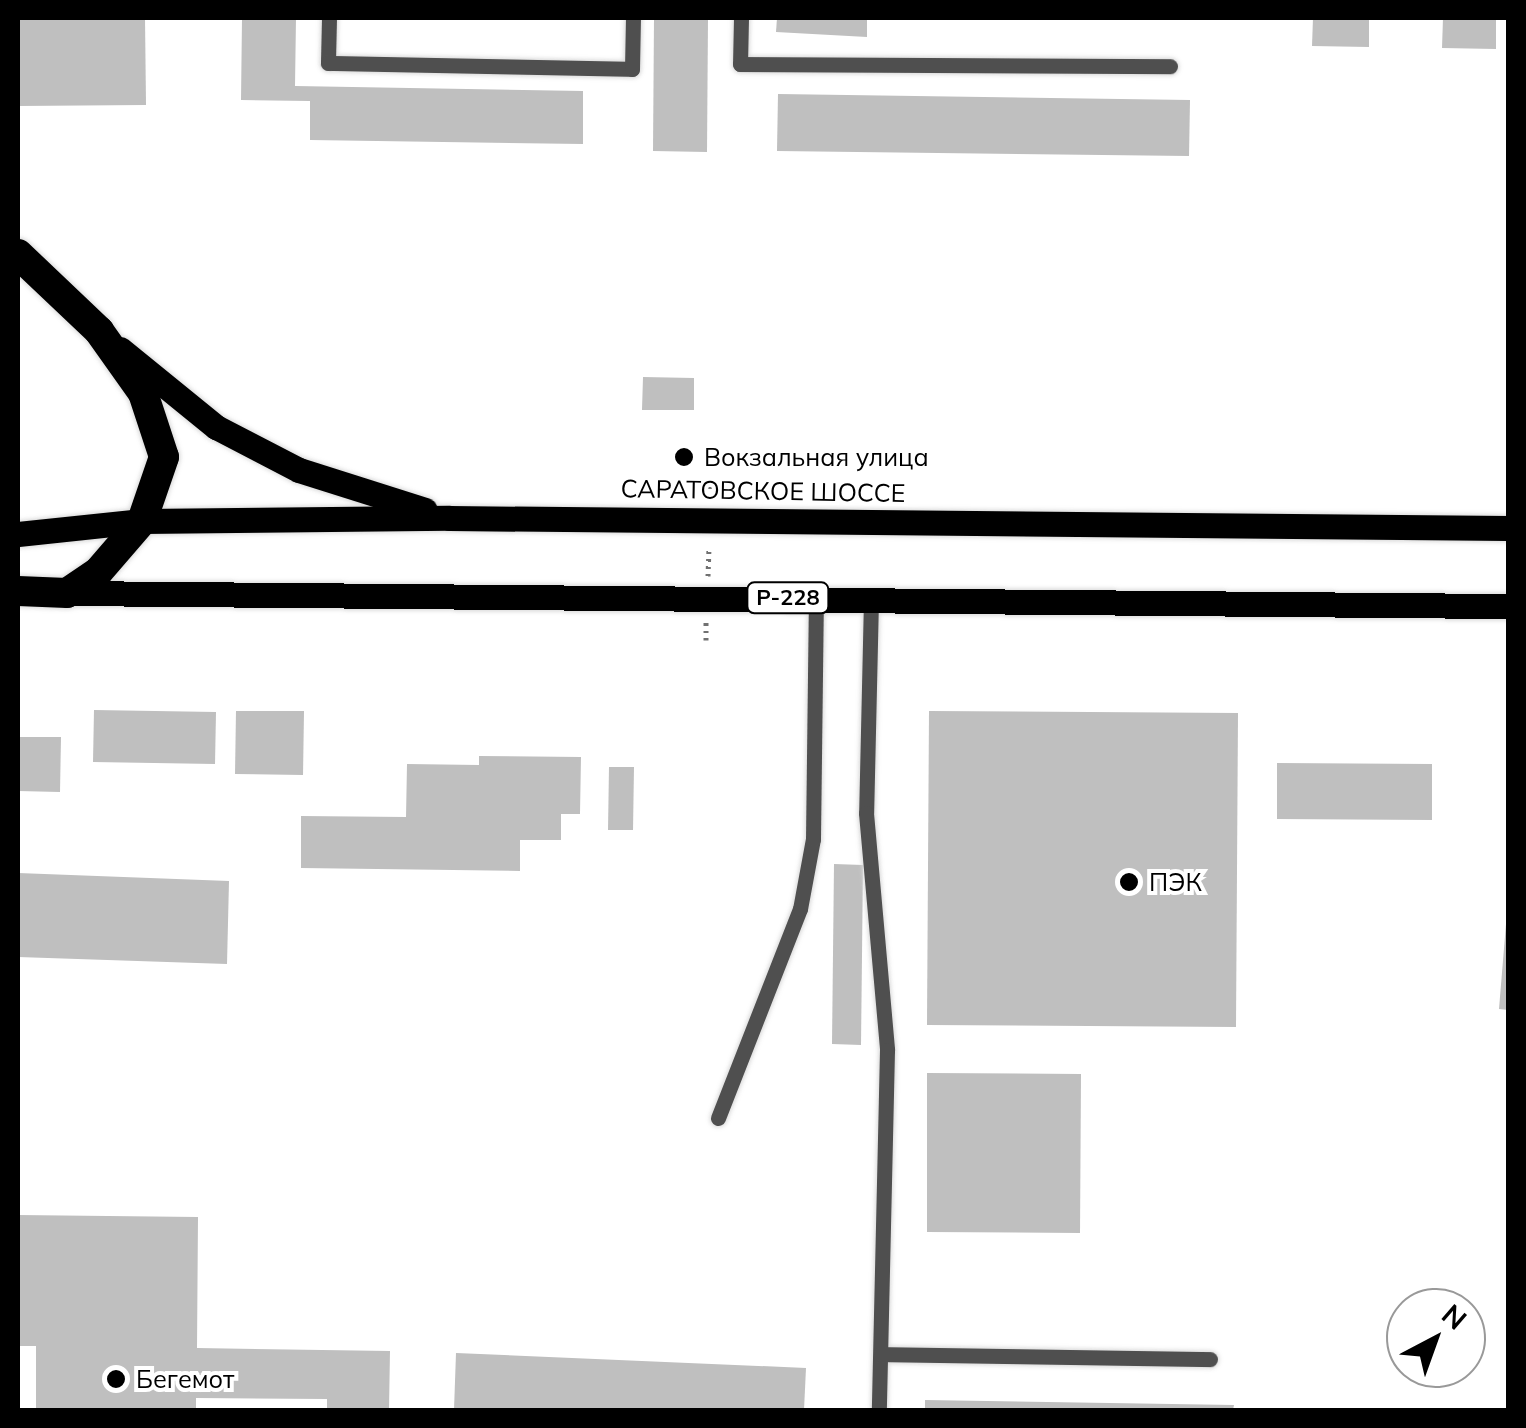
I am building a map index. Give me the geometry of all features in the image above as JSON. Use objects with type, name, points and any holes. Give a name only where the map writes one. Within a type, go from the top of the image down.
[{"type":"highway","points":[[18,254],[99,331],[160,428],[158,492],[142,522],[66,592]]},
{"type":"highway","name":"Р-228","points":[[18,591],[66,592]]},
{"type":"main road","points":[[99,331],[216,427],[300,470],[449,518]]},
{"type":"main road","name":"САРАТОВСКОЕ ШОССЕ","points":[[18,534],[142,522],[449,518],[1508,528]]},
{"type":"main road","name":"Р-228","points":[[66,592],[1508,606]]},
{"type":"lane","points":[[328,18],[328,63],[632,68],[633,18]]},
{"type":"lane","points":[[741,18],[740,64],[1170,66]]},
{"type":"lane","points":[[718,1118],[800,909],[814,839],[816,598]]},
{"type":"lane","points":[[871,599],[866,813],[887,1050],[879,1410]]},
{"type":"lane","points":[[880,1354],[1210,1358]]},
{"type":"path","points":[[706,640],[710,479]]},
{"type":"building","points":[[18,18],[145,18],[146,105],[18,106]]},
{"type":"building","points":[[242,18],[296,18],[295,86],[583,91],[583,144],[310,140],[310,101],[241,100]]},
{"type":"building","points":[[654,18],[708,18],[707,152],[653,151]]},
{"type":"building","points":[[777,18],[867,18],[867,37],[776,32]]},
{"type":"building","points":[[1313,18],[1369,18],[1369,47],[1312,46]]},
{"type":"building","points":[[1443,18],[1496,18],[1496,49],[1442,48]]},
{"type":"building","points":[[778,94],[1190,100],[1189,156],[777,151]]},
{"type":"building","points":[[643,377],[694,378],[694,410],[642,410]]},
{"type":"building","points":[[94,710],[216,712],[215,764],[93,762]]},
{"type":"building","points":[[236,711],[304,711],[303,775],[235,774]]},
{"type":"building","points":[[929,711],[1238,713],[1236,1027],[927,1025]]},
{"type":"building","points":[[18,737],[61,737],[60,792],[18,791]]},
{"type":"building","points":[[479,756],[581,757],[580,814],[561,814],[561,840],[520,840],[520,871],[301,868],[301,816],[406,817],[407,764],[479,765]]},
{"type":"building","points":[[1277,763],[1432,764],[1432,820],[1277,819]]},
{"type":"building","points":[[609,767],[634,767],[633,830],[608,830]]},
{"type":"building","points":[[834,864],[863,865],[861,1045],[832,1044]]},
{"type":"building","points":[[18,873],[229,881],[227,964],[18,957]]},
{"type":"building","points":[[1508,924],[1508,1010],[1499,1009]]},
{"type":"building","points":[[927,1073],[1081,1074],[1080,1233],[927,1232]]},
{"type":"building","points":[[18,1215],[198,1217],[197,1348],[390,1351],[389,1410],[327,1410],[327,1399],[196,1398],[196,1410],[36,1410],[36,1346],[18,1346]]},
{"type":"building","points":[[456,1353],[806,1368],[804,1410],[454,1410]]},
{"type":"building","points":[[925,1400],[1234,1405],[1233,1410],[925,1410]]},
{"type":"place","name":"Вокзальная улица","points":[[684,457]]},
{"type":"place","name":"ПЭК","points":[[1129,882]]},
{"type":"place","name":"Бегемот","points":[[116,1379]]}]
